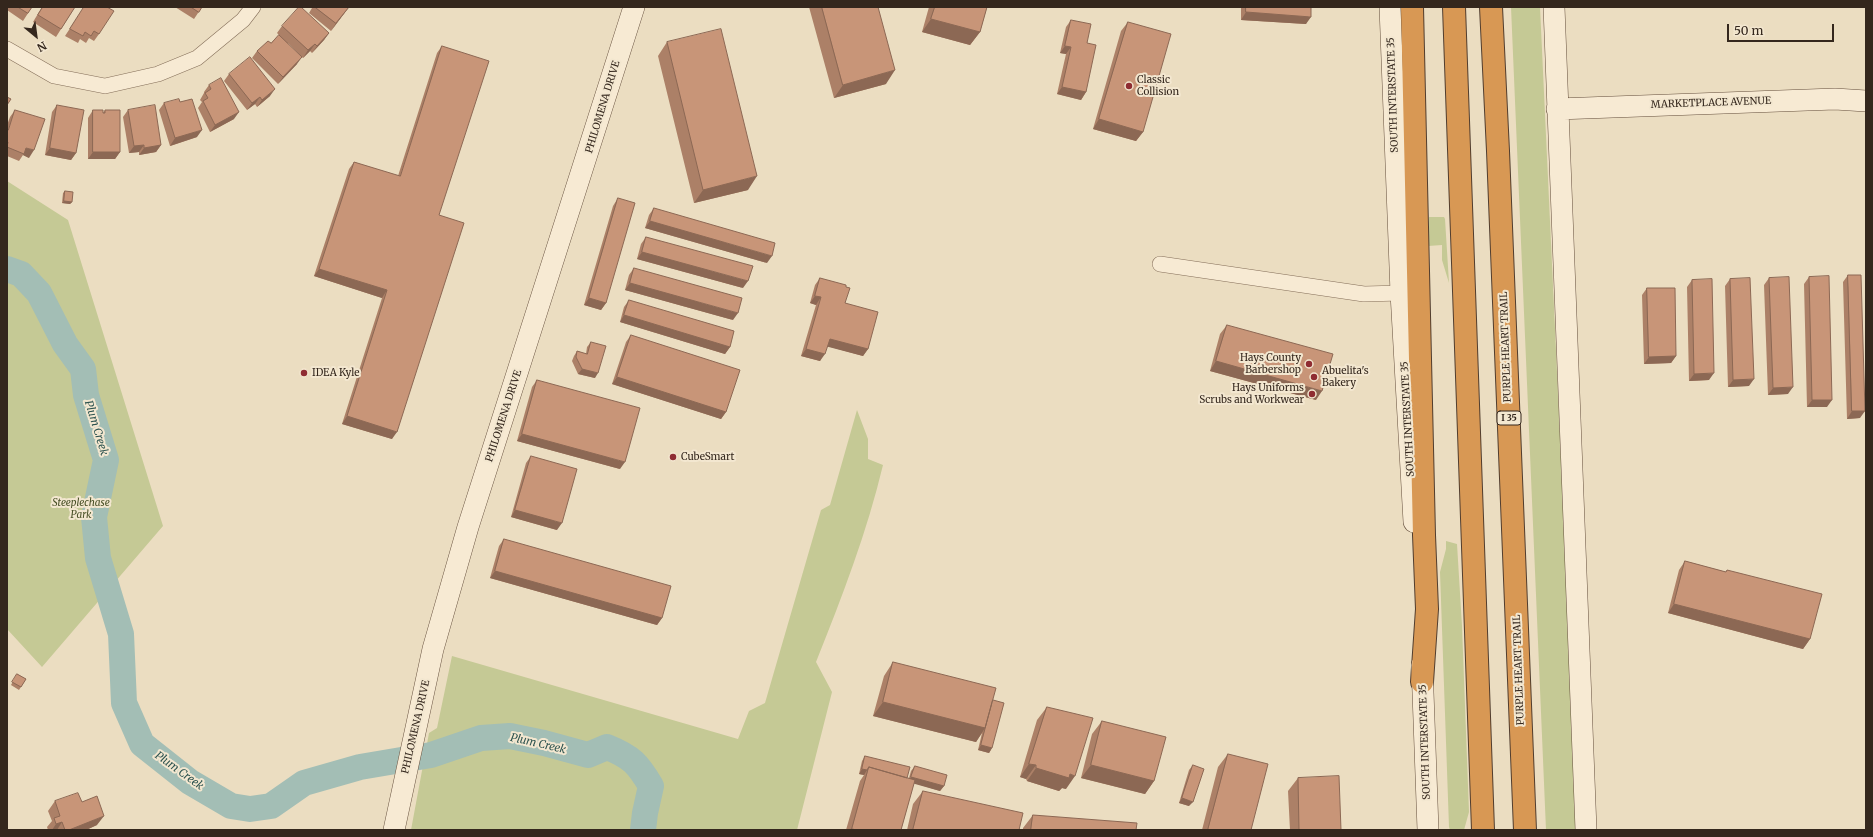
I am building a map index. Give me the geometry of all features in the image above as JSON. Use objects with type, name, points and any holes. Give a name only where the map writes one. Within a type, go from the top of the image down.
[{"type":"highway","points":[[1412,7],[1423,520],[1427,609],[1422,682]]},
{"type":"highway","points":[[1454,7],[1479,753],[1483,830]]},
{"type":"highway","name":"PURPLE HEART TRAIL","points":[[1490,7],[1498,151],[1525,830]]},
{"type":"main road","name":"PHILOMENA DRIVE","points":[[394,830],[411,745],[433,649],[468,527],[634,7]]},
{"type":"main road","name":"SOUTH INTERSTATE 35","points":[[1390,7],[1401,293],[1422,682],[1428,830]]},
{"type":"main road","points":[[1554,7],[1586,830]]},
{"type":"main road","name":"MARKETPLACE AVENUE","points":[[1557,109],[1835,99],[1866,101]]},
{"type":"street","points":[[7,49],[54,76],[105,86],[158,74],[197,58],[243,20],[253,7]]},
{"type":"street","points":[[1160,264],[1364,294],[1401,293]]},
{"type":"green space","points":[[1511,7],[1540,7],[1562,479],[1576,830],[1546,830]]},
{"type":"green space","name":"Steeplechase Park","points":[[7,181],[68,220],[163,526],[42,667],[7,629]]},
{"type":"green space","points":[[1429,217],[1444,217],[1445,219],[1449,283],[1442,260],[1442,245],[1428,246]]},
{"type":"green space","points":[[857,410],[868,439],[868,459],[883,465],[862,540],[816,662],[832,692],[797,830],[411,830],[429,733],[437,728],[452,656],[738,739],[749,711],[765,703],[821,510],[830,505]]},
{"type":"green space","points":[[1446,541],[1457,544],[1462,626],[1469,812],[1464,830],[1450,830],[1449,827],[1440,572],[1446,549]]},
{"type":"building","points":[[18,7],[32,7],[28,13]]},
{"type":"building","points":[[43,7],[75,7],[61,29],[38,15]]},
{"type":"building","points":[[84,7],[107,7],[114,11],[99,34],[94,31],[91,36],[85,32],[83,36],[70,29]]},
{"type":"building","points":[[191,7],[202,7],[199,12]]},
{"type":"building","points":[[299,7],[301,7],[329,33],[317,46],[315,44],[308,50],[282,26]]},
{"type":"building","points":[[315,7],[349,7],[336,23]]},
{"type":"building","points":[[822,7],[878,7],[895,70],[843,85]]},
{"type":"building","points":[[935,7],[987,7],[980,32],[931,19]]},
{"type":"building","points":[[1246,7],[1311,7],[1311,17],[1246,12]]},
{"type":"building","points":[[1071,20],[1091,24],[1087,43],[1096,45],[1086,92],[1062,87],[1071,47],[1065,46]]},
{"type":"building","name":"Classic Collision","points":[[1128,22],[1171,34],[1143,132],[1099,119]]},
{"type":"building","points":[[721,29],[757,176],[703,190],[667,42]]},
{"type":"building","points":[[279,35],[302,57],[283,77],[257,51],[268,41],[271,43]]},
{"type":"building","points":[[442,46],[489,61],[439,215],[464,223],[397,432],[347,416],[387,290],[319,269],[354,162],[400,176]]},
{"type":"building","points":[[250,57],[275,89],[262,100],[260,97],[252,103],[229,74]]},
{"type":"building","points":[[221,78],[239,112],[215,125],[203,101],[208,98],[205,93],[211,89],[209,85]]},
{"type":"building","points":[[7,97],[11,99],[7,105]]},
{"type":"building","points":[[179,99],[180,102],[192,99],[202,130],[175,138],[164,103]]},
{"type":"building","points":[[57,105],[84,110],[76,153],[50,148]]},
{"type":"building","points":[[155,105],[161,145],[144,148],[144,145],[134,146],[128,110]]},
{"type":"building","points":[[15,110],[45,119],[34,150],[26,148],[24,154],[7,147],[7,130]]},
{"type":"building","points":[[93,110],[103,110],[103,113],[105,113],[105,110],[120,110],[120,152],[93,152]]},
{"type":"building","points":[[65,191],[73,192],[72,202],[64,201]]},
{"type":"building","points":[[618,198],[635,203],[606,303],[589,298]]},
{"type":"building","points":[[654,208],[775,243],[772,256],[650,221]]},
{"type":"building","points":[[646,237],[753,266],[748,281],[642,252]]},
{"type":"building","points":[[634,268],[742,298],[738,313],[630,283]]},
{"type":"building","points":[[1848,275],[1861,275],[1865,411],[1852,411]]},
{"type":"building","points":[[1829,276],[1832,400],[1812,400],[1809,277]]},
{"type":"building","points":[[1789,277],[1793,387],[1773,388],[1769,278]]},
{"type":"building","points":[[820,278],[846,285],[846,287],[850,288],[845,303],[878,312],[868,349],[830,339],[825,354],[806,349],[821,297],[815,296]]},
{"type":"building","points":[[1750,278],[1754,379],[1733,380],[1730,279]]},
{"type":"building","points":[[1712,279],[1714,373],[1694,374],[1692,280]]},
{"type":"building","points":[[1647,288],[1675,288],[1676,356],[1649,357]]},
{"type":"building","points":[[629,300],[734,331],[730,347],[624,315]]},
{"type":"building","points":[[1227,325],[1333,354],[1322,391],[1216,361]]},
{"type":"building","points":[[631,335],[740,370],[726,412],[617,377]]},
{"type":"building","points":[[591,342],[606,346],[598,373],[582,369],[576,357],[577,351],[587,354]]},
{"type":"building","points":[[537,380],[640,408],[625,462],[522,434]]},
{"type":"building","points":[[531,456],[577,469],[562,523],[515,510]]},
{"type":"building","points":[[504,539],[671,586],[662,618],[495,571]]},
{"type":"building","points":[[1685,561],[1822,594],[1810,639],[1674,604]]},
{"type":"building","points":[[893,662],[996,688],[985,728],[883,702]]},
{"type":"building","points":[[17,674],[26,679],[21,687],[12,682]]},
{"type":"building","points":[[993,700],[1004,703],[992,748],[981,745]]},
{"type":"building","points":[[1047,707],[1093,718],[1075,776],[1070,774],[1069,778],[1036,768],[1036,765],[1029,764]]},
{"type":"building","points":[[1102,721],[1166,737],[1154,781],[1091,765]]},
{"type":"building","points":[[1228,754],[1268,764],[1251,830],[1208,830]]},
{"type":"building","points":[[865,756],[910,767],[907,778],[869,767],[867,770],[862,769]]},
{"type":"building","points":[[1193,765],[1204,769],[1193,802],[1182,798]]},
{"type":"building","points":[[915,766],[947,775],[944,786],[911,777]]},
{"type":"building","points":[[869,767],[915,780],[901,830],[852,829]]},
{"type":"building","points":[[1339,776],[1341,830],[1299,830],[1298,778]]},
{"type":"building","points":[[923,791],[1023,813],[1019,830],[913,830]]},
{"type":"building","points":[[78,793],[82,802],[97,796],[104,816],[69,830],[65,830],[62,822],[56,824],[54,818],[60,816],[55,801]]},
{"type":"building","points":[[1033,815],[1137,823],[1136,830],[1031,830]]},
{"type":"waterway","name":"Plum Creek","points":[[7,269],[21,274],[39,293],[65,344],[83,369],[86,395],[106,460],[94,517],[98,558],[121,634],[124,703],[142,744],[190,782],[231,806],[250,809],[271,806],[304,783],[360,767],[431,755],[481,738],[510,736],[544,743],[588,755],[607,747],[623,754],[634,762],[651,786],[643,830]]},
{"type":"place","name":"Classic Collision","points":[[1129,86]]},
{"type":"place","name":"Hays County Barbershop","points":[[1309,364]]},
{"type":"place","name":"IDEA Kyle","points":[[304,373]]},
{"type":"place","name":"Abuelita's Bakery","points":[[1314,377]]},
{"type":"place","name":"Hays Uniforms Scrubs and Workwear","points":[[1312,394]]},
{"type":"place","name":"CubeSmart","points":[[673,457]]}]
